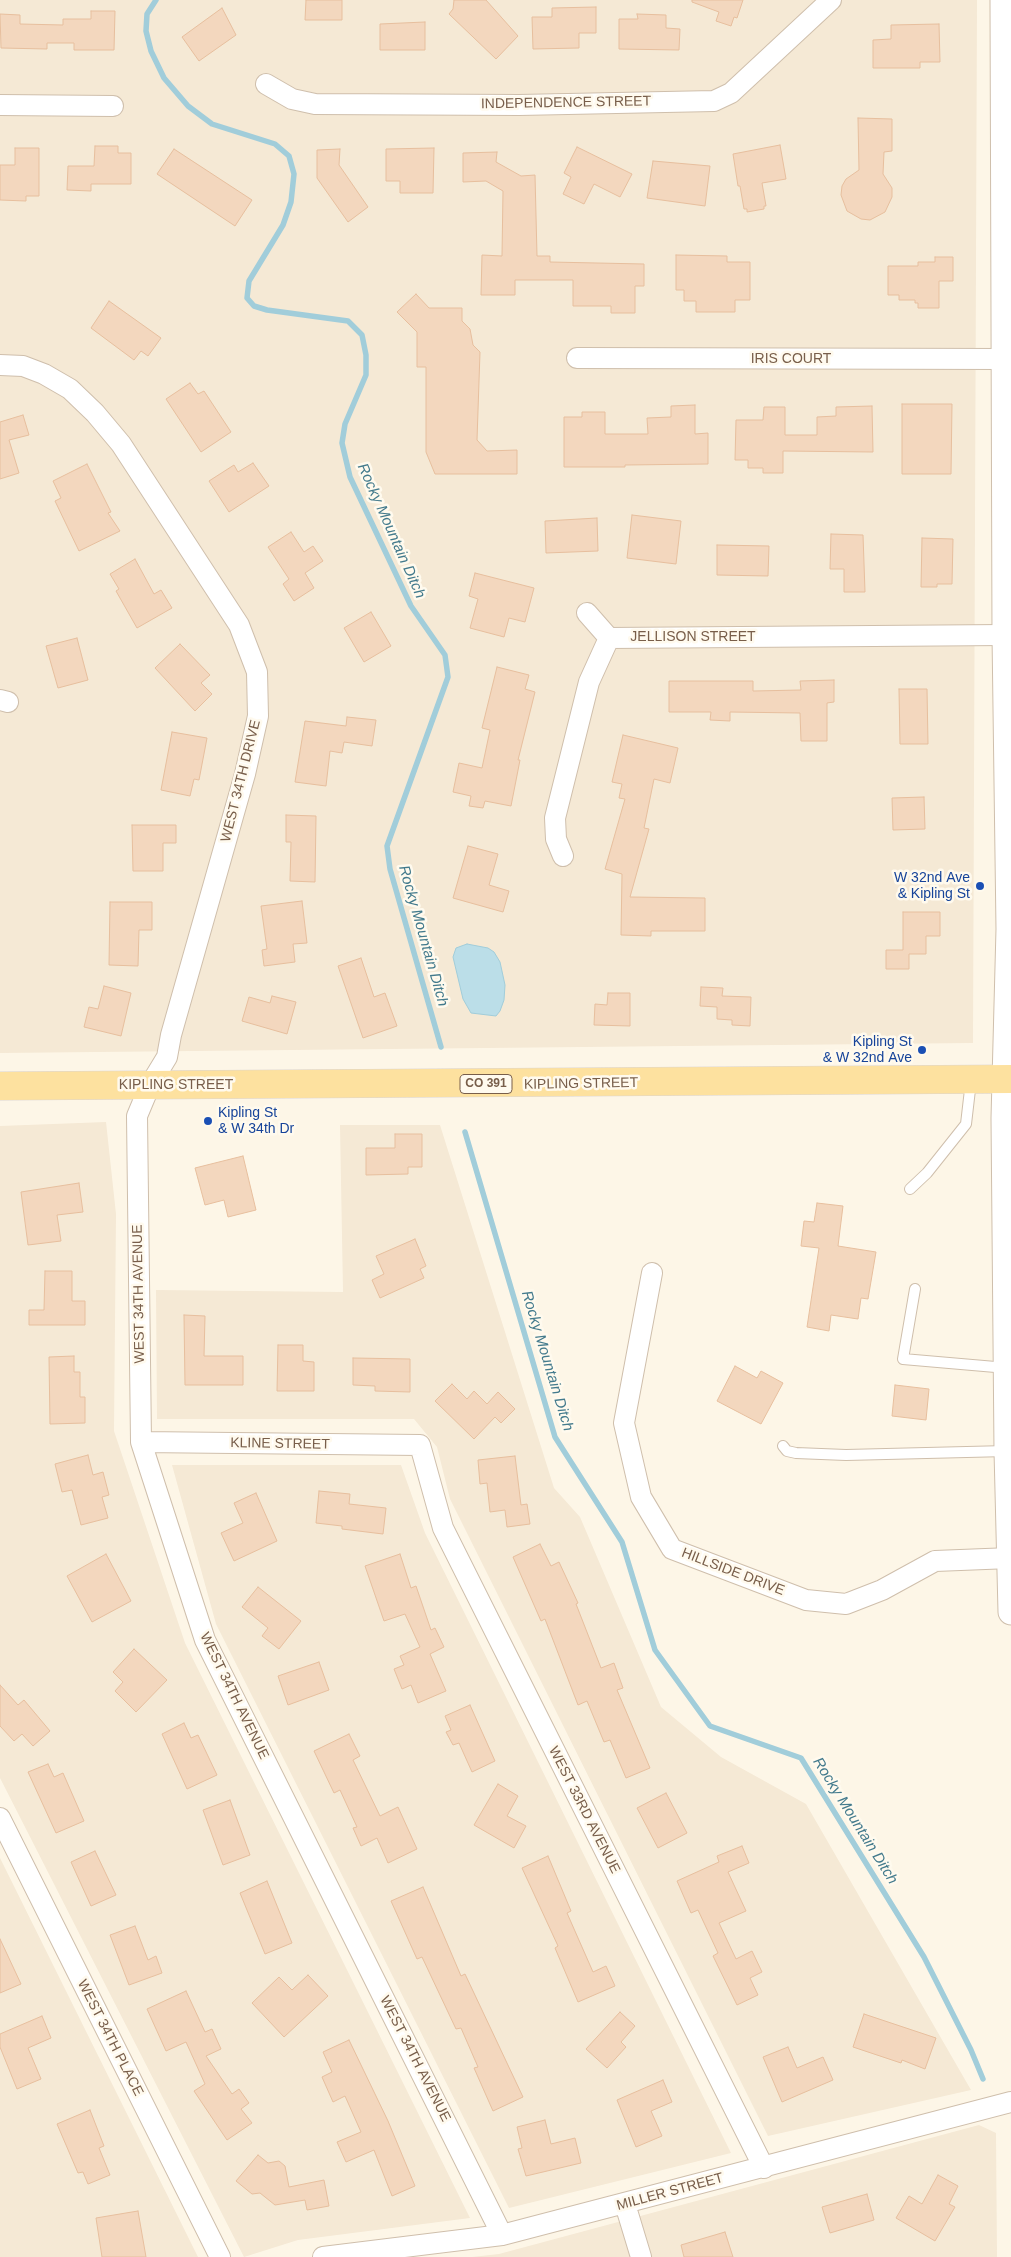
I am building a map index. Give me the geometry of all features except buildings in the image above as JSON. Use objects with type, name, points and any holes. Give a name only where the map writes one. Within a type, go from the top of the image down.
[{"type":"main road","name":"KIPLING STREET","points":[[0,1086],[1008,1079]]},
{"type":"street","name":"INDEPENDENCE STREET","points":[[266,84],[292,100],[316,104],[519,105],[714,101],[731,93],[831,0]]},
{"type":"street","points":[[1003,0],[1005,635],[1009,929],[1007,1450],[1011,1612]]},
{"type":"street","points":[[0,105],[113,106]]},
{"type":"street","name":"IRIS COURT","points":[[577,358],[1004,359]]},
{"type":"street","name":"WEST 34TH DRIVE","points":[[0,365],[23,366],[44,374],[70,389],[95,413],[116,438],[239,625],[257,672],[258,716],[245,774],[171,1035],[167,1057],[150,1085]]},
{"type":"street","points":[[563,856],[556,839],[555,818],[589,682],[609,638],[587,613]]},
{"type":"street","name":"JELLISON STREET","points":[[609,638],[1005,635]]},
{"type":"street","name":"WEST 34TH AVENUE","points":[[150,1085],[137,1116],[141,1442],[205,1640],[502,2234]]},
{"type":"street","name":"HILLSIDE DRIVE","points":[[652,1273],[624,1423],[641,1497],[672,1548],[806,1600],[846,1604],[882,1590],[935,1561],[1010,1558]]},
{"type":"street","name":"KLINE STREET","points":[[141,1442],[420,1445]]},
{"type":"street","name":"WEST 33RD AVENUE","points":[[420,1445],[443,1528],[764,2168]]},
{"type":"street","name":"WEST 34TH PLACE","points":[[0,1818],[220,2257]]},
{"type":"street","name":"MILLER STREET","points":[[323,2257],[502,2234],[764,2168],[1011,2102]]},
{"type":"street","points":[[625,2204],[641,2257]]},
{"type":"lane","points":[[910,1189],[927,1173],[966,1124],[971,1080]]},
{"type":"lane","points":[[916,1289],[902,1359],[1007,1368]]},
{"type":"lane","points":[[783,1446],[787,1451],[796,1453],[846,1455],[1007,1450]]},
{"type":"shaded area","points":[[0,0],[977,0],[973,1043],[0,1053]]},
{"type":"shaded area","points":[[106,1122],[116,1214],[114,1431],[185,1643],[470,2218],[298,2240],[244,2257],[0,1778],[0,1126]]},
{"type":"shaded area","points":[[340,1125],[440,1125],[554,1488],[580,1517],[661,1707],[721,1757],[806,1804],[971,2090],[768,2136],[450,1499],[437,1447],[414,1419],[157,1419],[156,1290],[343,1292]]},
{"type":"shaded area","points":[[172,1465],[401,1465],[425,1533],[731,2153],[509,2208],[216,1624]]},
{"type":"shaded area","points":[[0,1858],[198,2257],[0,2257]]},
{"type":"shaded area","points":[[979,2125],[996,2133],[997,2257],[472,2257],[499,2254]]},
{"type":"water","points":[[467,944],[488,948],[494,952],[500,962],[505,985],[504,1000],[496,1016],[471,1013],[463,999],[453,957],[456,948]]},
{"type":"waterway","name":"Rocky Mountain Ditch","points":[[156,0],[147,14],[146,31],[151,51],[164,78],[188,106],[212,124],[275,144],[289,156],[294,174],[291,202],[283,225],[249,281],[247,298],[254,306],[267,310],[348,321],[362,335],[366,355],[366,375],[345,424],[342,443],[350,477],[411,606],[445,655],[448,677],[387,846],[390,869],[441,1047]]},
{"type":"waterway","name":"Rocky Mountain Ditch","points":[[465,1132],[555,1437],[622,1542],[655,1650],[710,1726],[801,1758],[924,1957],[971,2050],[983,2079]]},
{"type":"place","name":"W 32nd Ave & Kipling St","points":[[980,886]]},
{"type":"place","name":"Kipling St & W 32nd Ave","points":[[922,1050]]},
{"type":"place","name":"Kipling St & W 34th Dr","points":[[208,1121]]}]
